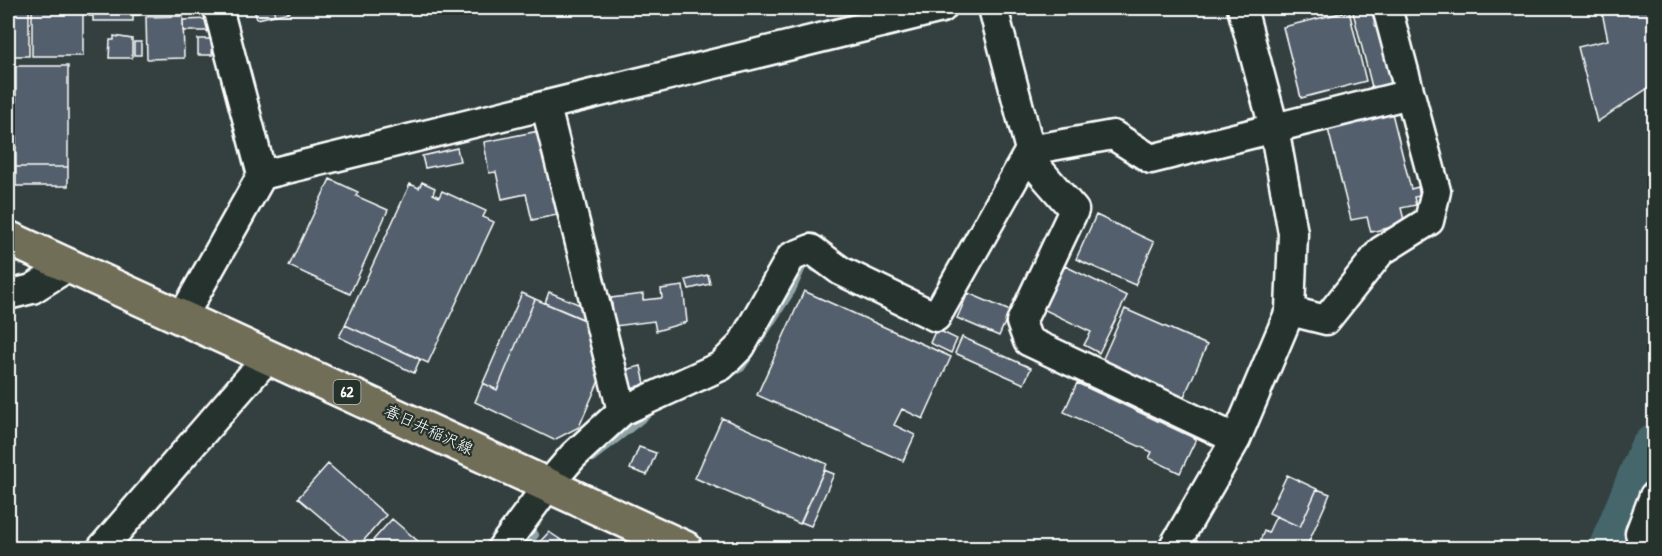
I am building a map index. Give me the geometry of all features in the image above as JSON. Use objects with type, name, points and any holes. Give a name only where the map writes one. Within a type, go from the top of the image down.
[{"type":"main road","name":"春日井稲沢線","points":[[8,238],[549,484],[683,548]]},
{"type":"street","points":[[183,316],[262,175],[218,8]]},
{"type":"street","points":[[262,175],[942,8]]},
{"type":"street","points":[[993,8],[1029,153],[1074,210],[1022,322],[1028,341],[1236,439]]},
{"type":"street","points":[[1173,549],[1236,439],[1290,311],[1293,233],[1274,128],[1242,8]]},
{"type":"street","points":[[1290,311],[1326,320],[1382,251],[1429,221],[1436,191],[1387,8]]},
{"type":"street","points":[[502,549],[549,484],[573,456],[622,411],[721,366],[741,346],[791,257],[811,249],[841,271],[936,316],[1029,153],[1113,135],[1151,159],[1410,94]]},
{"type":"street","points":[[546,107],[622,411]]},
{"type":"street","points":[[8,295],[32,289],[69,266]]},
{"type":"street","points":[[102,549],[269,356]]},
{"type":"street","points":[[1654,496],[1640,533],[1654,539]]},
{"type":"building","points":[[8,8],[29,8],[29,56],[8,56]]},
{"type":"building","points":[[32,8],[83,8],[83,56],[32,56]]},
{"type":"building","points":[[89,8],[139,8],[139,15],[133,15],[133,21],[93,21],[93,16],[89,16]]},
{"type":"building","points":[[273,8],[275,15],[257,19],[254,10]]},
{"type":"building","points":[[273,8],[289,8],[290,12],[275,15]]},
{"type":"building","points":[[1352,8],[1375,8],[1395,85],[1373,91]]},
{"type":"building","points":[[1601,8],[1654,8],[1654,84],[1597,122],[1578,47],[1608,40]]},
{"type":"building","points":[[1349,11],[1366,81],[1301,98],[1283,27]]},
{"type":"building","points":[[183,16],[184,58],[147,59],[146,17]]},
{"type":"building","points":[[210,19],[210,31],[183,31],[183,20]]},
{"type":"building","points":[[114,36],[132,39],[132,58],[109,58],[110,40],[114,40]]},
{"type":"building","points":[[198,39],[213,39],[212,55],[198,55]]},
{"type":"building","points":[[134,42],[141,42],[141,55],[134,55]]},
{"type":"building","points":[[16,66],[68,66],[68,167],[16,167]]},
{"type":"building","points":[[1392,113],[1411,189],[1418,187],[1420,196],[1414,197],[1416,205],[1401,208],[1405,224],[1371,232],[1367,217],[1351,220],[1328,129]]},
{"type":"building","points":[[539,131],[557,215],[532,220],[526,194],[502,199],[496,172],[489,173],[484,142]]},
{"type":"building","points":[[457,148],[460,161],[425,168],[422,156]]},
{"type":"building","points":[[16,167],[68,167],[68,186],[16,186]]},
{"type":"building","points":[[330,179],[358,192],[356,196],[388,210],[350,294],[289,266]]},
{"type":"building","points":[[422,182],[435,188],[433,194],[439,197],[442,191],[486,211],[483,217],[494,222],[428,363],[345,325],[410,184],[419,188]]},
{"type":"building","points":[[1096,215],[1154,242],[1135,285],[1076,259]]},
{"type":"building","points":[[1065,266],[1127,296],[1099,353],[1084,345],[1091,332],[1043,309]]},
{"type":"building","points":[[708,275],[710,284],[689,289],[686,280]]},
{"type":"building","points":[[683,286],[687,322],[656,331],[654,321],[615,326],[611,298],[643,294],[643,300],[662,298],[661,289]]},
{"type":"building","points":[[804,291],[951,357],[923,419],[902,409],[894,425],[915,435],[903,461],[757,395]]},
{"type":"building","points":[[549,292],[583,306],[585,314],[583,319],[545,303]]},
{"type":"building","points":[[522,293],[535,299],[497,390],[483,383]]},
{"type":"building","points":[[968,293],[1010,311],[999,336],[957,318]]},
{"type":"building","points":[[535,299],[587,321],[600,378],[579,427],[554,440],[475,402],[483,383],[497,390]]},
{"type":"building","points":[[1125,309],[1207,345],[1183,399],[1101,363]]},
{"type":"building","points":[[345,325],[420,359],[414,373],[339,337]]},
{"type":"building","points":[[936,329],[957,339],[951,353],[930,343]]},
{"type":"building","points":[[962,337],[1031,368],[1024,384],[955,353]]},
{"type":"building","points":[[641,366],[646,388],[640,390],[639,386],[625,389],[620,371]]},
{"type":"building","points":[[1077,383],[1196,439],[1180,473],[1149,458],[1152,452],[1064,412]]},
{"type":"building","points":[[722,418],[827,464],[800,524],[695,478]]},
{"type":"building","points":[[639,447],[656,453],[647,475],[630,469]]},
{"type":"building","points":[[328,464],[386,515],[357,548],[298,498]]},
{"type":"building","points":[[824,470],[834,474],[811,526],[801,522]]},
{"type":"building","points":[[1287,475],[1317,489],[1300,527],[1269,513]]},
{"type":"building","points":[[1317,489],[1330,494],[1306,548],[1257,548],[1264,531],[1268,533],[1276,516],[1300,527]]},
{"type":"building","points":[[392,519],[426,548],[366,548]]},
{"type":"building","points":[[549,532],[567,544],[565,547],[567,548],[534,548]]},
{"type":"waterway","points":[[759,341],[792,290],[804,263],[822,272]]},
{"type":"waterway","points":[[727,375],[741,368],[750,355]]},
{"type":"waterway","points":[[592,458],[648,414]]},
{"type":"waterway","points":[[1614,548],[1654,450]]},
{"type":"waterway","points":[[523,548],[535,535]]}]
